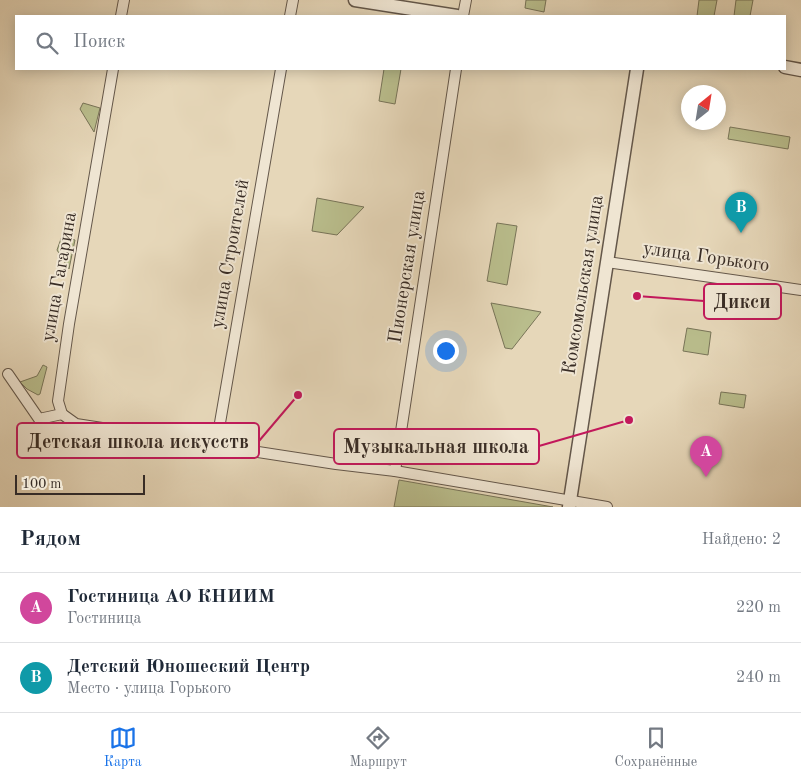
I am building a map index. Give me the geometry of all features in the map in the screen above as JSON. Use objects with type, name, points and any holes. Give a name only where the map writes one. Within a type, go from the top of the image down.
[{"type":"street","points":[[122,15],[124,0]]},
{"type":"street","points":[[290,15],[293,0]]},
{"type":"street","points":[[355,0],[451,15]]},
{"type":"street","points":[[464,15],[466,0]]},
{"type":"street","points":[[786,67],[801,70]]},
{"type":"street","name":"улица Гагарина","points":[[62,414],[58,401],[66,343],[113,70]]},
{"type":"street","name":"улица Строителей","points":[[216,446],[281,70]]},
{"type":"street","name":"Пионерская улица","points":[[395,471],[456,70]]},
{"type":"street","name":"Комсомольская улица","points":[[570,504],[637,70]]},
{"type":"street","name":"улица Горького","points":[[607,262],[801,290]]},
{"type":"street","points":[[8,374],[39,419],[62,414],[76,424],[336,464],[395,471],[570,504],[607,507]]},
{"type":"green space","points":[[526,0],[546,0],[544,12],[525,8]]},
{"type":"green space","points":[[699,0],[717,0],[714,15],[697,15]]},
{"type":"green space","points":[[736,0],[753,0],[750,15],[734,15]]},
{"type":"green space","points":[[384,70],[401,70],[395,104],[379,101]]},
{"type":"green space","points":[[83,103],[100,108],[94,132],[80,109]]},
{"type":"green space","points":[[730,127],[790,137],[788,149],[728,139]]},
{"type":"green space","points":[[317,198],[364,207],[337,235],[312,231]]},
{"type":"green space","points":[[497,223],[517,226],[507,285],[487,281]]},
{"type":"green space","points":[[62,236],[75,240],[69,269],[57,250]]},
{"type":"green space","points":[[491,303],[541,312],[512,349],[505,348]]},
{"type":"green space","points":[[687,328],[711,332],[708,355],[683,351]]},
{"type":"green space","points":[[43,365],[47,367],[40,394],[38,395],[27,389],[20,382],[37,376]]},
{"type":"green space","points":[[721,392],[746,395],[744,408],[719,404]]},
{"type":"green space","points":[[399,480],[553,507],[394,507]]},
{"type":"place","name":"Детский Юношеский Центр","points":[[741,233]]},
{"type":"place","name":"Дикси","points":[[637,296]]},
{"type":"place","name":"Детская школа искусств","points":[[298,395]]},
{"type":"place","name":"Музыкальная школа","points":[[629,420]]},
{"type":"place","name":"Гостиница АО КНИИМ","points":[[706,477]]}]
